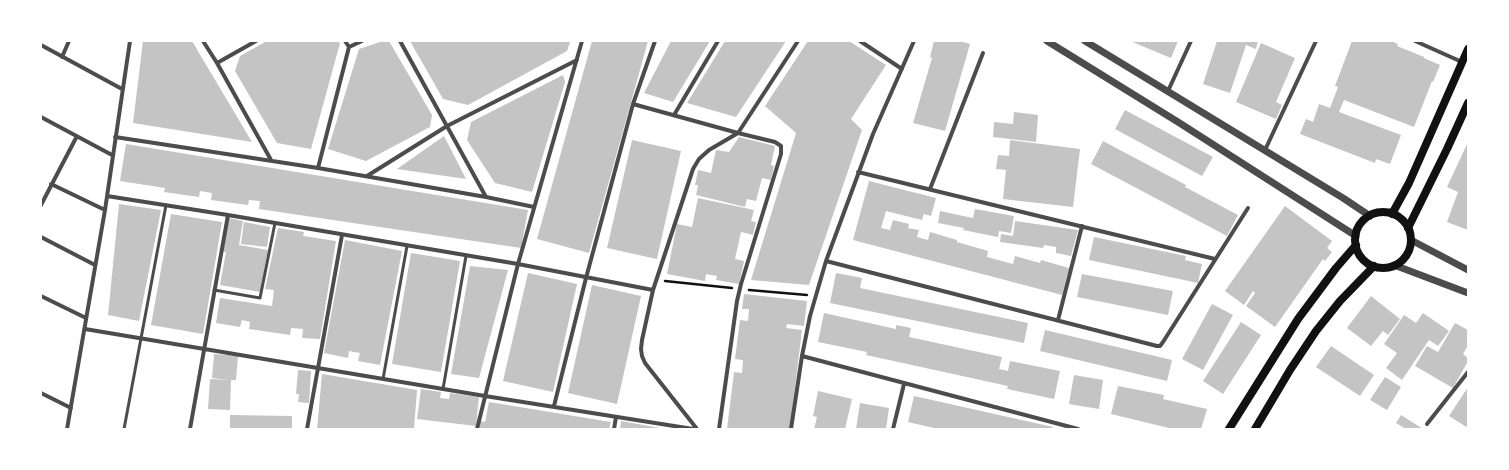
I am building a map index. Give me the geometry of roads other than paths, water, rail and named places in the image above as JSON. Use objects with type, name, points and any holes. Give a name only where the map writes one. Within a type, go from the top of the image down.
[{"type":"main road","points":[[1392,214],[1409,183],[1468,49]]},
{"type":"main road","points":[[1408,228],[1468,103]]},
{"type":"main road","points":[[1382,212],[1392,214],[1401,218],[1408,228],[1411,240],[1409,250],[1402,260],[1394,265],[1386,267],[1374,266],[1364,259],[1358,251],[1356,236],[1361,224],[1370,216],[1382,212]]},
{"type":"main road","points":[[1229,429],[1298,319],[1336,268],[1356,245]]},
{"type":"main road","points":[[1255,429],[1290,370],[1316,331],[1344,296],[1374,266]]},
{"type":"street","points":[[62,57],[69,41]]},
{"type":"street","points":[[67,429],[105,210],[130,41]]},
{"type":"street","points":[[204,41],[270,160]]},
{"type":"street","points":[[217,63],[256,41]]},
{"type":"street","points":[[318,168],[349,48],[345,41]]},
{"type":"street","points":[[349,48],[362,41]]},
{"type":"street","points":[[400,41],[486,197]]},
{"type":"street","points":[[477,429],[518,264],[582,41]]},
{"type":"street","points":[[554,406],[586,278],[633,104],[655,41]]},
{"type":"street","points":[[674,115],[718,41]]},
{"type":"street","points":[[697,429],[645,363],[642,356],[642,340],[653,290],[693,169],[709,150],[738,133],[798,41]]},
{"type":"street","points":[[860,41],[902,69]]},
{"type":"street","points":[[792,429],[802,356],[810,316],[826,261],[873,134],[914,41]]},
{"type":"street","points":[[1047,41],[1178,122],[1356,236]]},
{"type":"street","points":[[1085,41],[1265,150],[1370,216]]},
{"type":"street","points":[[1168,91],[1191,41]]},
{"type":"street","points":[[1265,150],[1316,41]]},
{"type":"street","points":[[1415,41],[1462,62]]},
{"type":"street","points":[[41,45],[122,89]]},
{"type":"street","points":[[930,189],[983,53]]},
{"type":"street","points":[[366,176],[447,126],[577,60]]},
{"type":"street","points":[[633,104],[775,142],[781,146],[737,301],[719,429]]},
{"type":"street","points":[[41,117],[112,155]]},
{"type":"street","points":[[41,205],[77,136]]},
{"type":"street","points":[[115,137],[366,176],[534,207]]},
{"type":"street","points":[[858,172],[1215,259]]},
{"type":"street","points":[[51,184],[105,210]]},
{"type":"street","points":[[107,196],[518,264],[653,290]]},
{"type":"street","points":[[826,261],[1155,346],[1160,346],[1248,208]]},
{"type":"street","points":[[190,429],[228,215]]},
{"type":"street","points":[[1058,320],[1082,226]]},
{"type":"street","points":[[307,429],[342,235]]},
{"type":"street","points":[[41,237],[95,266]]},
{"type":"street","points":[[1411,240],[1468,270]]},
{"type":"street","points":[[1394,265],[1468,293]]},
{"type":"street","points":[[41,296],[86,318]]},
{"type":"street","points":[[85,329],[442,389],[693,429]]},
{"type":"street","points":[[802,356],[1061,427],[1078,429]]},
{"type":"street","points":[[1427,424],[1468,372]]},
{"type":"street","points":[[893,429],[904,384]]},
{"type":"street","points":[[41,393],[71,408]]},
{"type":"street","points":[[614,429],[616,417]]},
{"type":"lane","points":[[124,429],[166,205]]},
{"type":"lane","points":[[214,290],[260,298],[275,223]]},
{"type":"lane","points":[[383,379],[407,246]]},
{"type":"lane","points":[[442,389],[466,256]]}]
